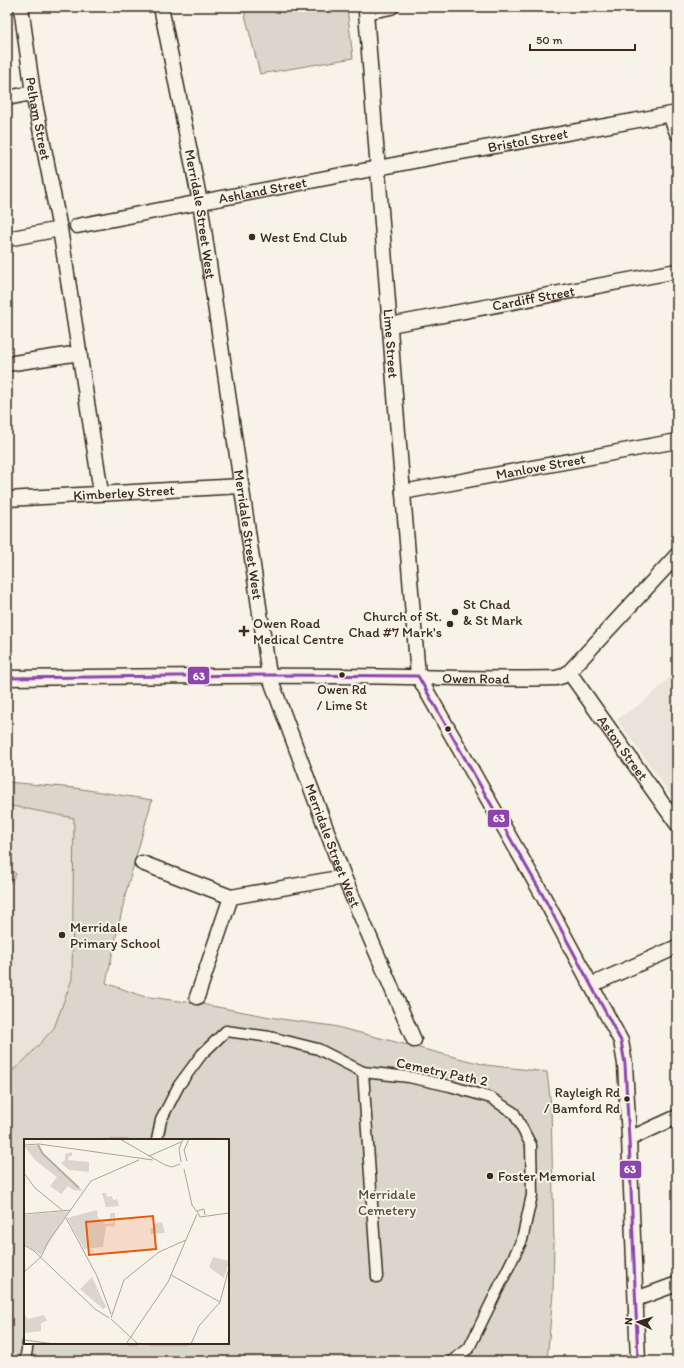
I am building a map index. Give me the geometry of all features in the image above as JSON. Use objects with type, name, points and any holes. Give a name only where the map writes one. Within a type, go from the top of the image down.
[{"type":"street","name":"Pelham Street","points":[[21,7],[33,93],[60,229],[101,494]]},
{"type":"street","name":"Merridale Street West","points":[[161,7],[200,202],[269,675],[344,876],[414,1040]]},
{"type":"street","name":"Lime Street","points":[[391,7],[366,12],[418,676]]},
{"type":"street","points":[[7,98],[33,93]]},
{"type":"street","points":[[673,114],[677,133]]},
{"type":"street","name":"Bristol Street","points":[[378,168],[673,114]]},
{"type":"street","name":"Ashland Street","points":[[77,226],[378,168]]},
{"type":"street","points":[[7,239],[60,229]]},
{"type":"street","name":"Cardiff Street","points":[[390,325],[677,271]]},
{"type":"street","points":[[7,364],[80,354]]},
{"type":"street","name":"Manlove Street","points":[[404,492],[677,441]]},
{"type":"street","name":"Kimberley Street","points":[[7,499],[241,486]]},
{"type":"street","name":"Owen Road","points":[[7,678],[269,675],[418,676],[504,679],[556,678],[569,672],[677,555]]},
{"type":"street","name":"Aston Street","points":[[569,672],[677,824]]},
{"type":"street","points":[[418,676],[616,1030],[623,1048],[629,1139],[638,1361]]},
{"type":"street","points":[[142,863],[231,897],[344,876]]},
{"type":"street","points":[[197,997],[231,897]]},
{"type":"street","points":[[591,985],[677,947]]},
{"type":"street","points":[[157,1139],[161,1120],[179,1085],[202,1054],[226,1031],[270,1037],[318,1049],[362,1072],[377,1277]]},
{"type":"street","name":"Cemetry Path 2","points":[[362,1072],[409,1077],[450,1086],[491,1098],[514,1113],[531,1145],[532,1195],[522,1240],[469,1348],[452,1361]]},
{"type":"street","points":[[629,1139],[677,1118]]},
{"type":"street","points":[[636,1299],[677,1284]]},
{"type":"street","points":[[25,1361],[28,1344]]},
{"type":"shaded area","points":[[677,670],[677,804],[617,719],[645,701]]},
{"type":"shaded area","name":"Merridale Primary School","points":[[7,782],[75,788],[152,800],[126,892],[105,982],[72,979],[54,1028],[24,1061],[7,1075]]},
{"type":"green space","points":[[243,7],[347,7],[353,58],[260,74]]},
{"type":"green space","name":"Merridale Cemetery","points":[[7,782],[75,788],[152,800],[126,892],[106,983],[142,996],[201,1004],[281,1019],[333,1026],[486,1065],[547,1072],[551,1106],[554,1244],[553,1293],[547,1361],[7,1361],[7,1075],[24,1061],[54,1028],[72,979],[74,818],[7,805]]},
{"type":"green space","points":[[7,866],[16,874],[9,884],[7,884]]},
{"type":"transit line","name":"63","points":[[7,678],[269,675],[418,676],[542,894],[621,1041],[625,1064],[629,1139],[638,1361]]},
{"type":"place","name":"West End Club","points":[[252,237]]},
{"type":"place","name":"St Chad & St Mark","points":[[455,612]]},
{"type":"place","name":"Church of St. Chad #7 Mark's","points":[[450,624]]},
{"type":"place","name":"Owen Road Medical Centre","points":[[244,631]]},
{"type":"place","name":"Owen Rd / Lime St","points":[[342,675]]},
{"type":"place","name":"Merridale Primary School","points":[[62,935]]},
{"type":"place","name":"Rayleigh Rd / Bamford Rd","points":[[627,1099]]},
{"type":"place","name":"Foster Memorial","points":[[490,1176]]}]
